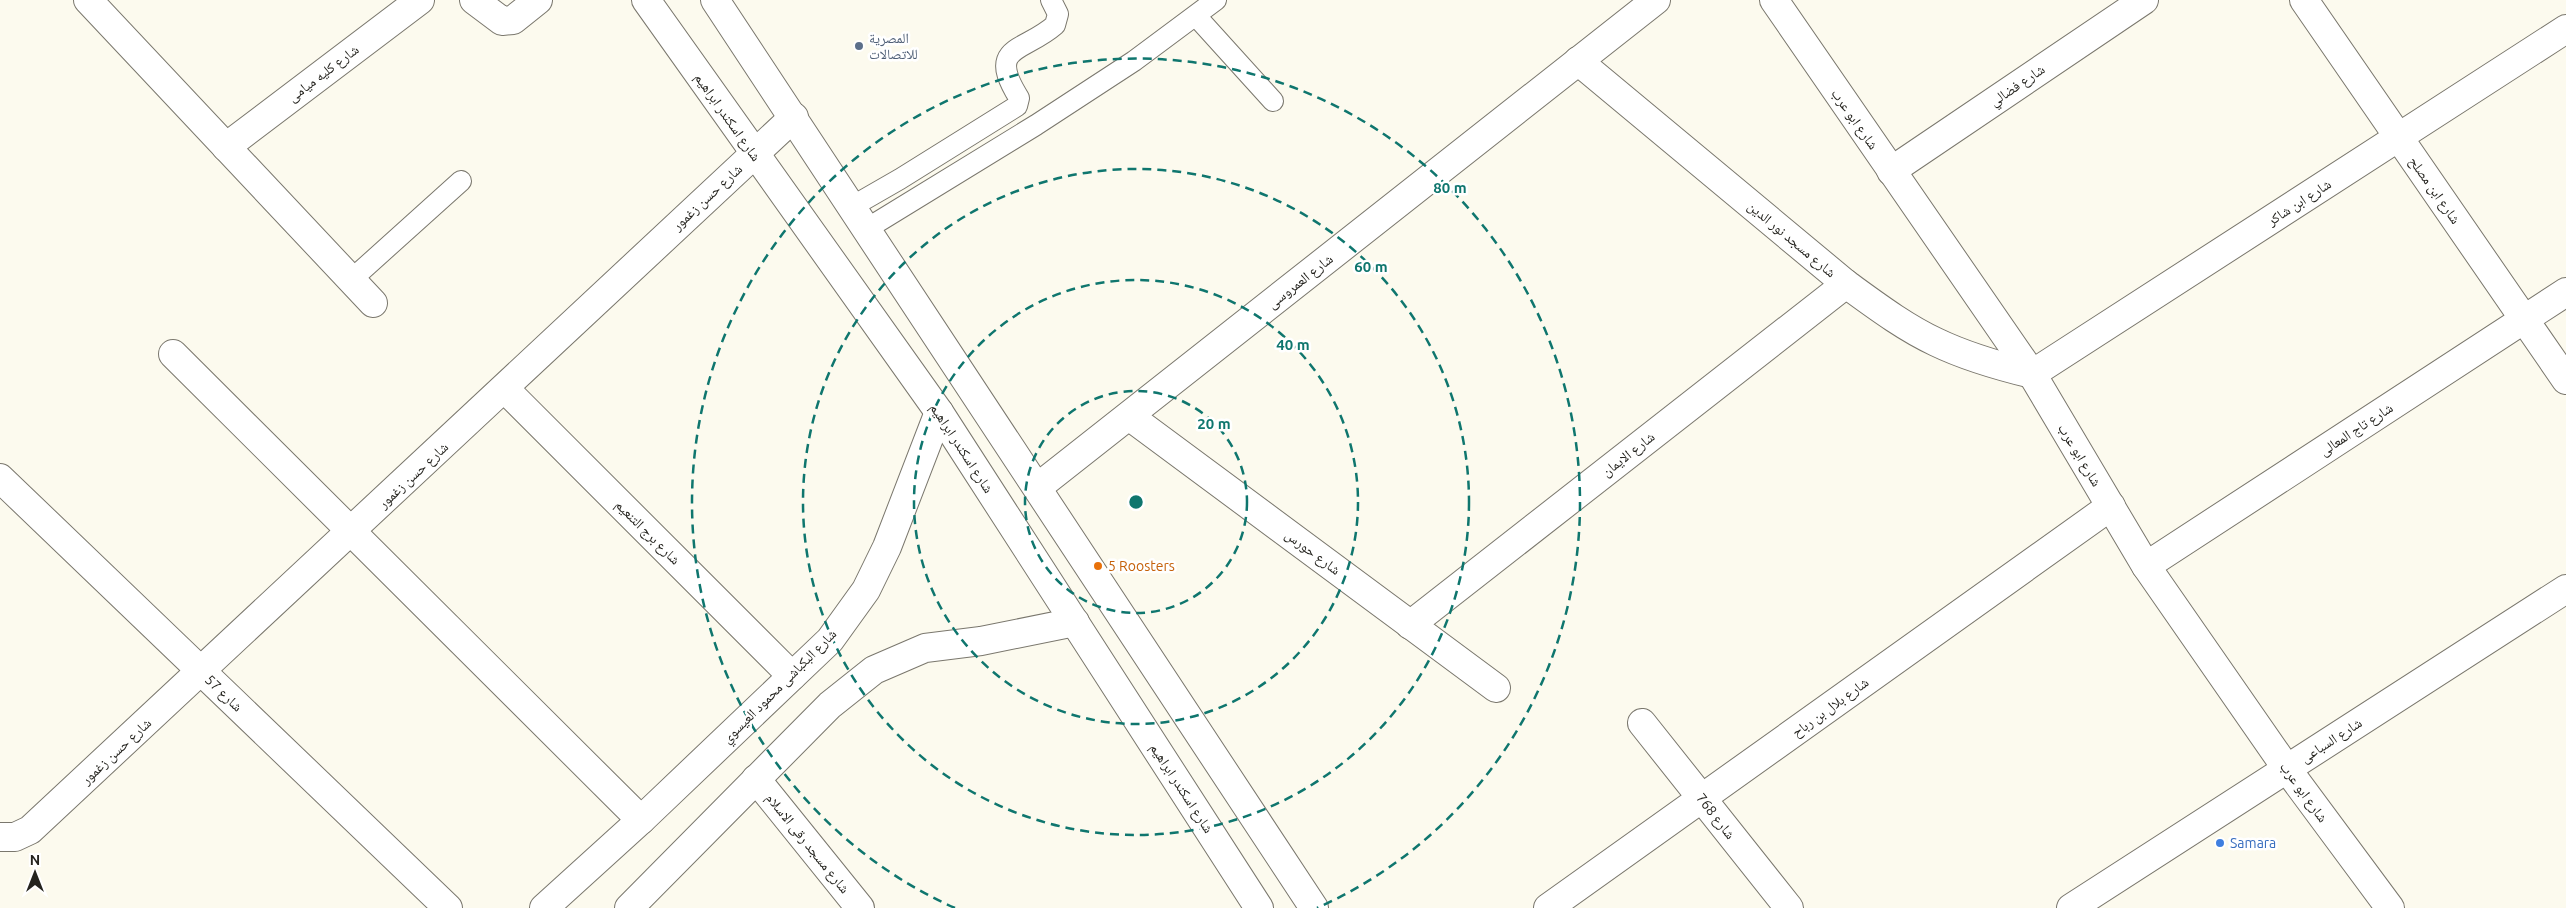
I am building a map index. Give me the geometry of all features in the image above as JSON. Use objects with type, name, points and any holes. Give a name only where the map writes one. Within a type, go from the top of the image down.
[{"type":"street","points":[[88,0],[373,303]]},
{"type":"street","name":"شارع كليه ميامى","points":[[226,147],[420,0]]},
{"type":"street","points":[[474,0],[502,20],[513,20],[538,0]]},
{"type":"street","name":"شارع اسكندر ابراهيم","points":[[646,0],[939,412],[1259,908]]},
{"type":"street","points":[[715,0],[868,228],[1314,908]]},
{"type":"street","name":"شارع العمروسى","points":[[1038,487],[1656,0]]},
{"type":"street","name":"شارع ابو عرب","points":[[1774,0],[2032,374],[2146,566],[2286,769],[2390,908]]},
{"type":"street","name":"شارع فضالي","points":[[1891,171],[2144,0]]},
{"type":"street","name":"شارع ابن مصلح","points":[[2304,0],[2566,380]]},
{"type":"street","name":"شارع ابن شاكر","points":[[2032,374],[2566,29]]},
{"type":"street","name":"شارع مسجد نور الدين","points":[[1578,61],[1846,284],[1891,316],[1935,342],[1982,361],[2032,374]]},
{"type":"street","name":"شارع حسن زغمور","points":[[0,837],[15,837],[30,830],[202,672],[794,117]]},
{"type":"street","name":"شارع الايمان","points":[[1410,625],[1846,284]]},
{"type":"street","name":"شارع تاج المعالى","points":[[2146,566],[2566,292]]},
{"type":"street","points":[[172,354],[641,820]]},
{"type":"street","name":"شارع برج التنعيم","points":[[505,389],[792,676]]},
{"type":"street","name":"شارع البكباشى محمود العيسوي","points":[[544,908],[641,820],[830,640],[866,590],[887,546],[939,412]]},
{"type":"street","name":"شارع حورس","points":[[1129,416],[1496,688]]},
{"type":"street","name":"شارع 57","points":[[0,478],[448,908]]},
{"type":"street","name":"شارع بلال بن رباح","points":[[1548,908],[2111,506]]},
{"type":"street","name":"شارع السباعى","points":[[2071,908],[2566,589]]},
{"type":"street","points":[[629,908],[830,705],[874,670],[925,648],[981,641],[1074,622]]},
{"type":"street","name":"شارع 768","points":[[1642,723],[1789,908]]},
{"type":"street","name":"شارع مسجد رقى الاسلام","points":[[756,779],[860,908]]},
{"type":"lane","points":[[853,206],[900,180],[1017,106],[1019,98],[1007,77],[1005,67],[1007,58],[1013,51],[1055,26],[1058,14],[1052,0]]},
{"type":"lane","points":[[868,228],[1036,125],[1134,61],[1216,0]]},
{"type":"lane","points":[[1196,16],[1273,101]]},
{"type":"lane","points":[[351,280],[461,181]]},
{"type":"place","name":"المصرية للاتصالات","points":[[859,46]]},
{"type":"place","name":"5 Roosters","points":[[1098,566]]},
{"type":"place","name":"Samara","points":[[2220,843]]}]
